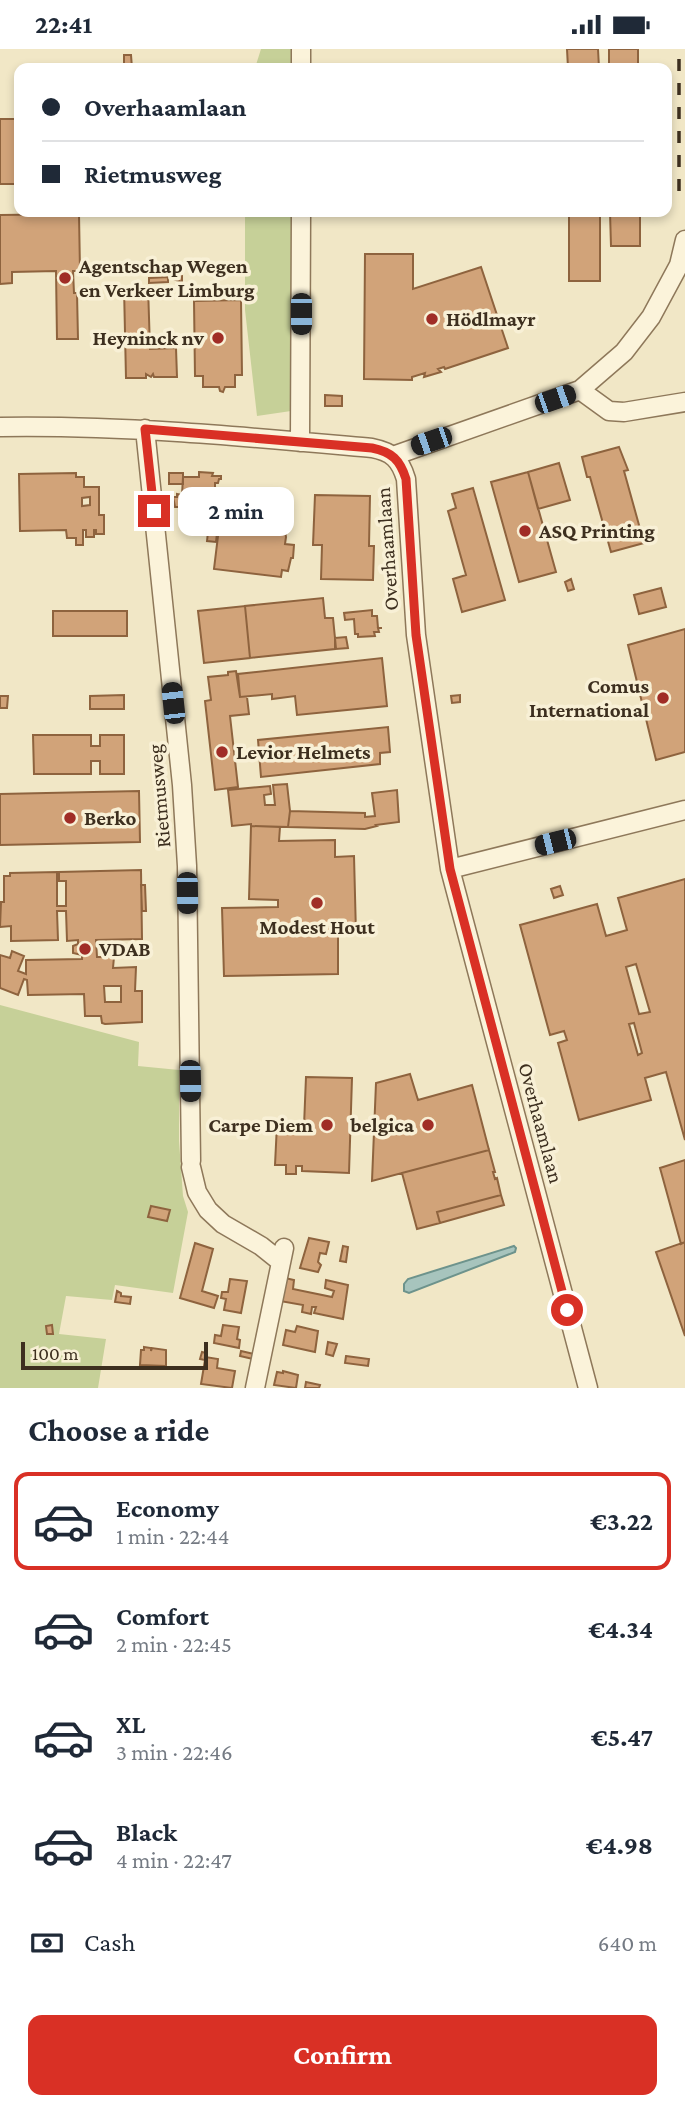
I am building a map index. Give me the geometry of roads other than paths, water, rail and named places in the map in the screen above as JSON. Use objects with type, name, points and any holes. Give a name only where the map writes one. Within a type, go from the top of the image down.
[{"type":"street","points":[[300,442],[301,217]]},
{"type":"street","points":[[393,456],[580,390],[624,352],[651,317],[679,265],[685,240]]},
{"type":"street","points":[[580,390],[609,411],[624,412],[685,402]]},
{"type":"street","name":"Overhaamlaan","points":[[0,427],[145,429],[372,448],[384,450],[401,464],[406,479],[416,635],[450,869],[588,1388]]},
{"type":"street","name":"Rietmusweg","points":[[145,429],[182,785],[187,866],[191,1164],[197,1192],[208,1210],[223,1224],[261,1246],[283,1255],[256,1388]]},
{"type":"street","points":[[450,869],[685,810]]},
{"type":"water","points":[[514,1246],[515,1252],[409,1293],[404,1291],[404,1284],[408,1279]]},
{"type":"railway","points":[[679,49],[679,191]]},
{"type":"place","name":"Agentschap Wegen en Verkeer Limburg","points":[[65,278]]},
{"type":"place","name":"Hödlmayr","points":[[432,319]]},
{"type":"place","name":"Heyninck nv","points":[[218,338]]},
{"type":"place","name":"ASQ Printing","points":[[525,531]]},
{"type":"place","name":"Comus International","points":[[663,698]]},
{"type":"place","name":"Levior Helmets","points":[[222,752]]},
{"type":"place","name":"Berko","points":[[70,818]]},
{"type":"place","name":"Modest Hout","points":[[317,903]]},
{"type":"place","name":"VDAB","points":[[85,949]]},
{"type":"place","name":"Carpe Diem","points":[[327,1125]]},
{"type":"place","name":"belgica","points":[[428,1125]]}]
